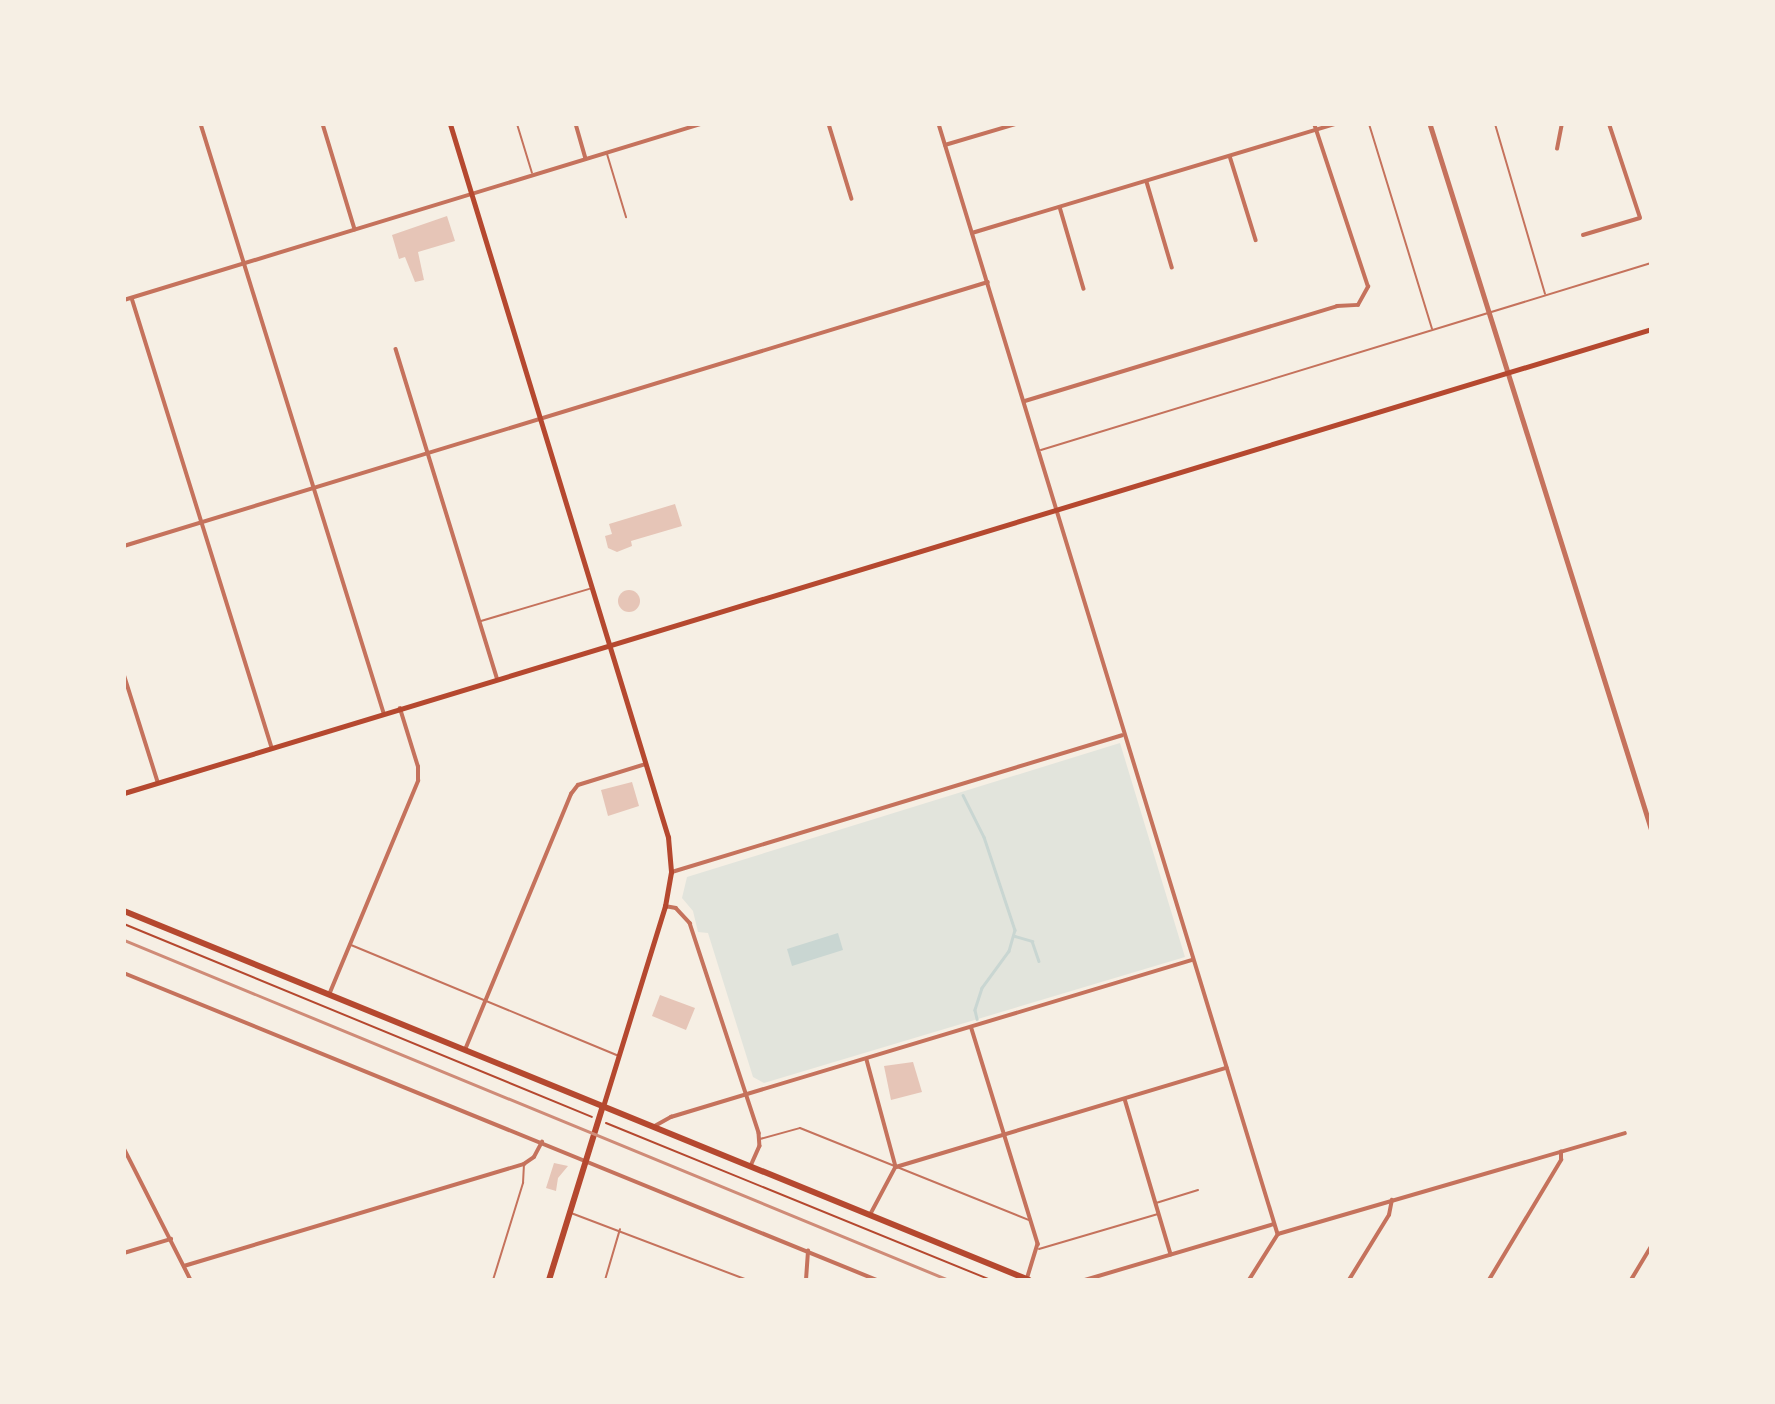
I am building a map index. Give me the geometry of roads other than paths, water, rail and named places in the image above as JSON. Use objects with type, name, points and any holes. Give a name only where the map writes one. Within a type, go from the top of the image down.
[{"type":"main road","points":[[450,124],[668,837],[671,872],[665,906],[549,1280]]},
{"type":"main road","points":[[124,793],[1651,329]]},
{"type":"main road","points":[[124,911],[1028,1279]]},
{"type":"street","points":[[201,124],[384,713]]},
{"type":"street","points":[[323,124],[355,230]]},
{"type":"street","points":[[576,124],[587,159]]},
{"type":"street","points":[[124,300],[701,124]]},
{"type":"street","points":[[829,124],[852,199]]},
{"type":"street","points":[[939,124],[1040,450],[1053,510],[1278,1234]]},
{"type":"street","points":[[945,145],[1016,124]]},
{"type":"street","points":[[1025,401],[1337,306],[1358,305],[1368,288],[1314,124]]},
{"type":"street","points":[[972,233],[1335,124]]},
{"type":"street","points":[[1430,124],[1510,370],[1651,828]]},
{"type":"street","points":[[1558,149],[1562,124]]},
{"type":"street","points":[[1583,235],[1640,218],[1609,124]]},
{"type":"street","points":[[1230,156],[1256,240]]},
{"type":"street","points":[[1147,182],[1172,267]]},
{"type":"street","points":[[1060,207],[1084,289]]},
{"type":"street","points":[[124,546],[988,282]]},
{"type":"street","points":[[132,298],[272,747]]},
{"type":"street","points":[[396,349],[497,678]]},
{"type":"street","points":[[124,674],[158,783]]},
{"type":"street","points":[[329,995],[418,781],[418,767],[400,708]]},
{"type":"street","points":[[671,872],[1122,735]]},
{"type":"street","points":[[465,1050],[571,794],[578,785],[646,764]]},
{"type":"street","points":[[665,906],[676,908],[691,923],[760,1139],[751,1166]]},
{"type":"street","points":[[653,1127],[745,1094],[867,1060],[1192,960]]},
{"type":"street","points":[[124,973],[585,1158],[877,1280]]},
{"type":"street","points":[[972,1028],[1039,1249],[1028,1279]]},
{"type":"street","points":[[867,1060],[896,1167],[871,1214]]},
{"type":"street","points":[[896,1167],[1226,1068]]},
{"type":"street","points":[[1125,1099],[1171,1254]]},
{"type":"street","points":[[1249,1280],[1278,1234],[1625,1133]]},
{"type":"street","points":[[184,1266],[524,1164],[534,1157],[542,1142]]},
{"type":"street","points":[[124,1147],[191,1280]]},
{"type":"street","points":[[1489,1280],[1561,1160],[1560,1152]]},
{"type":"street","points":[[124,1163],[130,1161]]},
{"type":"street","points":[[1349,1280],[1390,1215],[1392,1200]]},
{"type":"street","points":[[1084,1280],[1275,1224]]},
{"type":"street","points":[[124,1253],[171,1239]]},
{"type":"street","points":[[1631,1280],[1651,1247]]},
{"type":"street","points":[[806,1280],[808,1251]]},
{"type":"lane","points":[[517,124],[533,176]]},
{"type":"lane","points":[[1369,124],[1432,330]]},
{"type":"lane","points":[[1495,124],[1545,295]]},
{"type":"lane","points":[[607,153],[626,217]]},
{"type":"lane","points":[[1040,450],[1651,263]]},
{"type":"lane","points":[[480,622],[592,588]]},
{"type":"lane","points":[[350,945],[619,1056]]},
{"type":"lane","points":[[760,1139],[800,1128],[1032,1221]]},
{"type":"lane","points":[[493,1280],[526,1172],[524,1164]]},
{"type":"lane","points":[[1155,1203],[1198,1190]]},
{"type":"lane","points":[[569,1212],[621,1228],[747,1280]]},
{"type":"lane","points":[[1039,1249],[1159,1214]]},
{"type":"lane","points":[[605,1280],[621,1228]]},
{"type":"waterway","points":[[963,795],[984,837],[1015,930],[1009,951],[982,988],[975,1010],[977,1019]]},
{"type":"waterway","points":[[1015,936],[1032,941],[1039,961]]},
{"type":"railway","points":[[124,940],[949,1280]]}]
